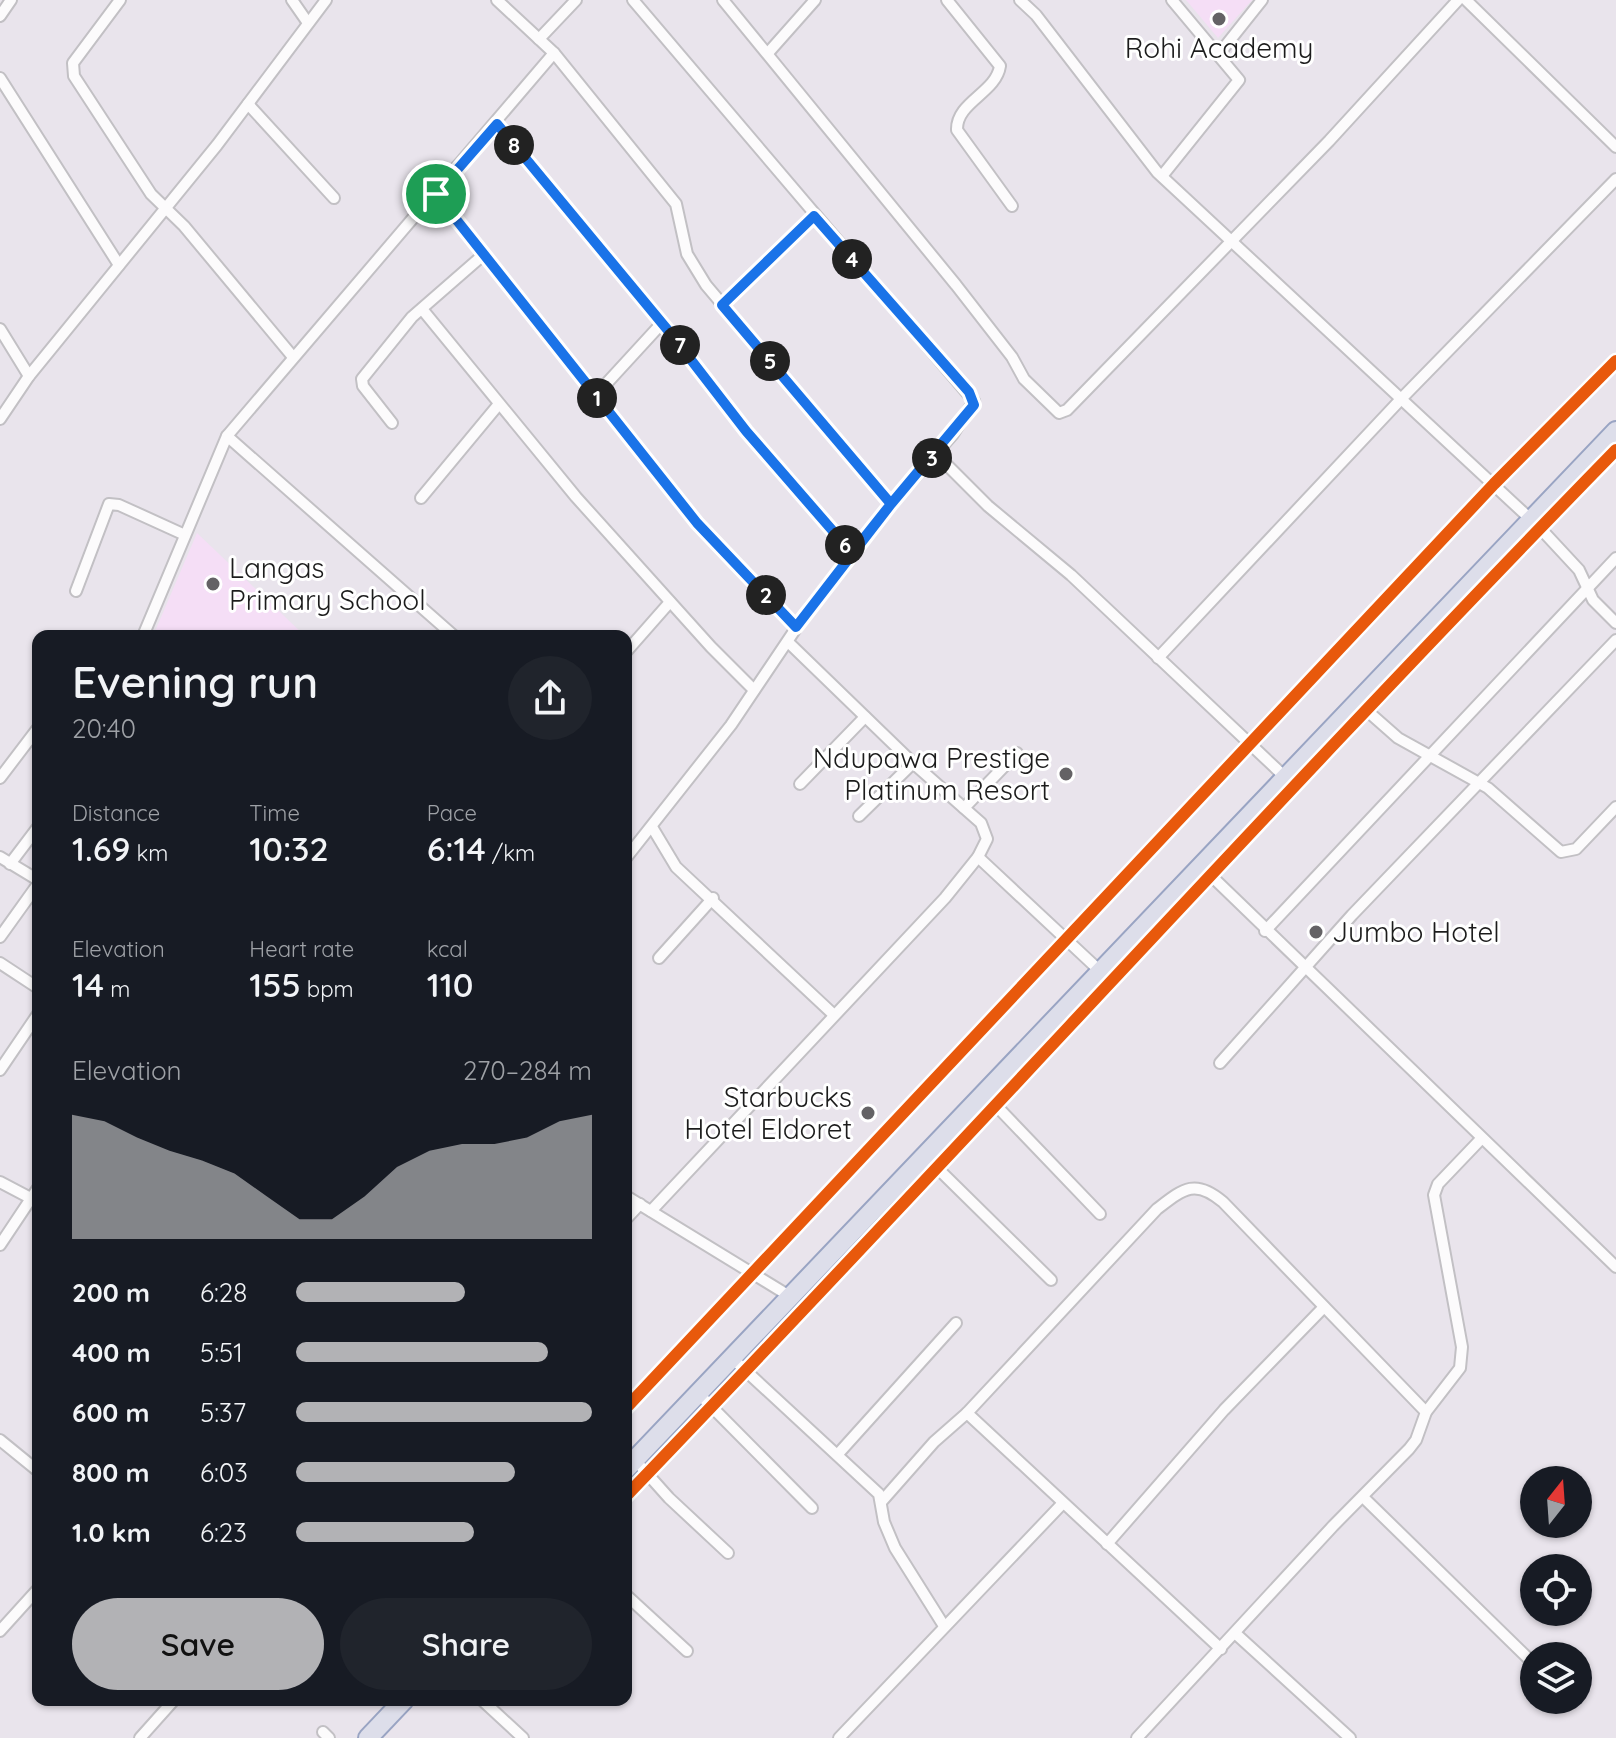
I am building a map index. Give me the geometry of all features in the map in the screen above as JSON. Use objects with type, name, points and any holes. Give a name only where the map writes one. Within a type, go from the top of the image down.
[{"type":"highway","points":[[632,1462],[1616,431]]},
{"type":"highway","points":[[377,1735],[399,1706]]},
{"type":"street","points":[[0,16],[11,0]]},
{"type":"street","points":[[120,0],[73,63],[74,76],[142,182],[191,235],[293,357]]},
{"type":"street","points":[[292,0],[308,23]]},
{"type":"street","points":[[0,419],[29,376],[165,210],[326,0]]},
{"type":"street","points":[[497,0],[554,53],[676,204],[687,254],[722,305],[891,504]]},
{"type":"street","points":[[539,39],[576,0]]},
{"type":"street","points":[[632,851],[731,725],[796,627],[852,553],[972,410],[973,398],[814,216],[633,0]]},
{"type":"street","points":[[723,0],[956,285],[1012,357],[1024,379],[1059,413],[1067,410],[1329,141],[1458,0]]},
{"type":"street","points":[[768,53],[815,0]]},
{"type":"street","points":[[947,0],[1000,66],[994,81],[960,115],[957,130],[1012,206]]},
{"type":"street","points":[[1020,0],[1036,15],[1162,176],[1566,554],[1589,587],[1593,600],[1616,623]]},
{"type":"street","points":[[1162,176],[1237,85],[1238,76],[1172,0]]},
{"type":"street","points":[[1219,54],[1262,0]]},
{"type":"street","points":[[1466,0],[1616,147]]},
{"type":"street","points":[[145,630],[227,436],[497,124],[554,53]]},
{"type":"street","points":[[0,78],[119,265]]},
{"type":"street","points":[[248,104],[334,198]]},
{"type":"street","points":[[497,124],[662,323],[746,431],[852,553]]},
{"type":"street","points":[[1158,658],[1402,398],[1616,179]]},
{"type":"street","points":[[436,194],[482,256],[697,523],[796,627]]},
{"type":"street","points":[[722,305],[814,216]]},
{"type":"street","points":[[392,423],[363,386],[362,379],[422,309],[482,256]]},
{"type":"street","points":[[422,309],[499,404],[670,602],[754,690]]},
{"type":"street","points":[[595,396],[662,323]]},
{"type":"street","points":[[0,329],[29,376]]},
{"type":"street","points":[[421,498],[499,404]]},
{"type":"street","points":[[227,436],[447,630]]},
{"type":"street","points":[[936,454],[988,506],[1040,547],[1284,776]]},
{"type":"street","points":[[76,591],[109,504],[119,505],[185,535]]},
{"type":"street","points":[[1265,931],[1616,558]]},
{"type":"street","points":[[632,645],[670,602]]},
{"type":"street","points":[[1220,1063],[1241,1036],[1293,985],[1304,968],[1616,640]]},
{"type":"street","points":[[651,1211],[945,898],[978,857],[987,836],[981,823],[913,763],[788,642]]},
{"type":"street","points":[[1356,701],[1389,732],[1427,757],[1479,782],[1561,852],[1576,849],[1616,807]]},
{"type":"street","points":[[800,784],[865,717]]},
{"type":"street","points":[[0,778],[32,736]]},
{"type":"street","points":[[964,808],[1017,753]]},
{"type":"street","points":[[859,816],[913,763]]},
{"type":"street","points":[[652,827],[676,867],[713,898],[834,1015]]},
{"type":"street","points":[[10,864],[32,835]]},
{"type":"street","points":[[0,857],[32,878]]},
{"type":"street","points":[[978,857],[1100,971]]},
{"type":"street","points":[[1200,865],[1616,1267]]},
{"type":"street","points":[[0,937],[32,891]]},
{"type":"street","points":[[659,958],[713,898]]},
{"type":"street","points":[[0,963],[32,984]]},
{"type":"street","points":[[0,1070],[32,1023]]},
{"type":"street","points":[[984,1093],[1100,1214]]},
{"type":"street","points":[[1137,1738],[1416,1440],[1426,1412],[1462,1363],[1436,1189],[1481,1139]]},
{"type":"street","points":[[924,1155],[1051,1280]]},
{"type":"street","points":[[0,1182],[32,1200]]},
{"type":"street","points":[[882,1501],[934,1442],[967,1413],[1157,1209],[1187,1189],[1203,1187],[1223,1202],[1426,1412]]},
{"type":"street","points":[[632,1199],[791,1297]]},
{"type":"street","points":[[0,1245],[32,1204]]},
{"type":"street","points":[[632,1213],[640,1204]]},
{"type":"street","points":[[1107,1544],[1224,1410],[1324,1307]]},
{"type":"street","points":[[838,1454],[956,1323]]},
{"type":"street","points":[[732,1358],[872,1485],[882,1501],[884,1522],[895,1548],[944,1626]]},
{"type":"street","points":[[698,1393],[812,1508]]},
{"type":"street","points":[[967,1413],[1221,1649]]},
{"type":"street","points":[[0,1440],[32,1466]]},
{"type":"street","points":[[632,1466],[728,1553]]},
{"type":"street","points":[[1364,1498],[1520,1650]]},
{"type":"street","points":[[839,1738],[1063,1503]]},
{"type":"street","points":[[0,1631],[32,1596]]},
{"type":"street","points":[[632,1601],[687,1651]]},
{"type":"street","points":[[1236,1634],[1346,1730],[1350,1738]]},
{"type":"street","points":[[140,1738],[169,1706]]},
{"type":"street","points":[[488,1706],[523,1738]]},
{"type":"shaded area","name":"Rohi Academy","points":[[1186,0],[1252,0],[1218,38]]},
{"type":"shaded area","name":"Langas Primary School","points":[[197,533],[299,630],[156,630]]},
{"type":"cycle path","points":[[632,1402],[1494,484],[1616,361]]},
{"type":"cycle path","points":[[632,1490],[1367,709],[1616,450]]},
{"type":"place","name":"Rohi Academy","points":[[1219,19]]},
{"type":"place","name":"Langas Primary School","points":[[213,584]]},
{"type":"place","name":"Ndupawa Prestige Platinum Resort","points":[[1066,774]]},
{"type":"place","name":"Jumbo Hotel","points":[[1316,932]]},
{"type":"place","name":"Starbucks Hotel Eldoret","points":[[868,1113]]},
{"type":"route","points":[[436,194],[482,256],[697,523],[796,627],[891,504],[953,434],[974,405],[969,392],[814,216],[722,305],[891,504],[852,553],[746,431],[709,380],[497,124],[436,194]]}]
